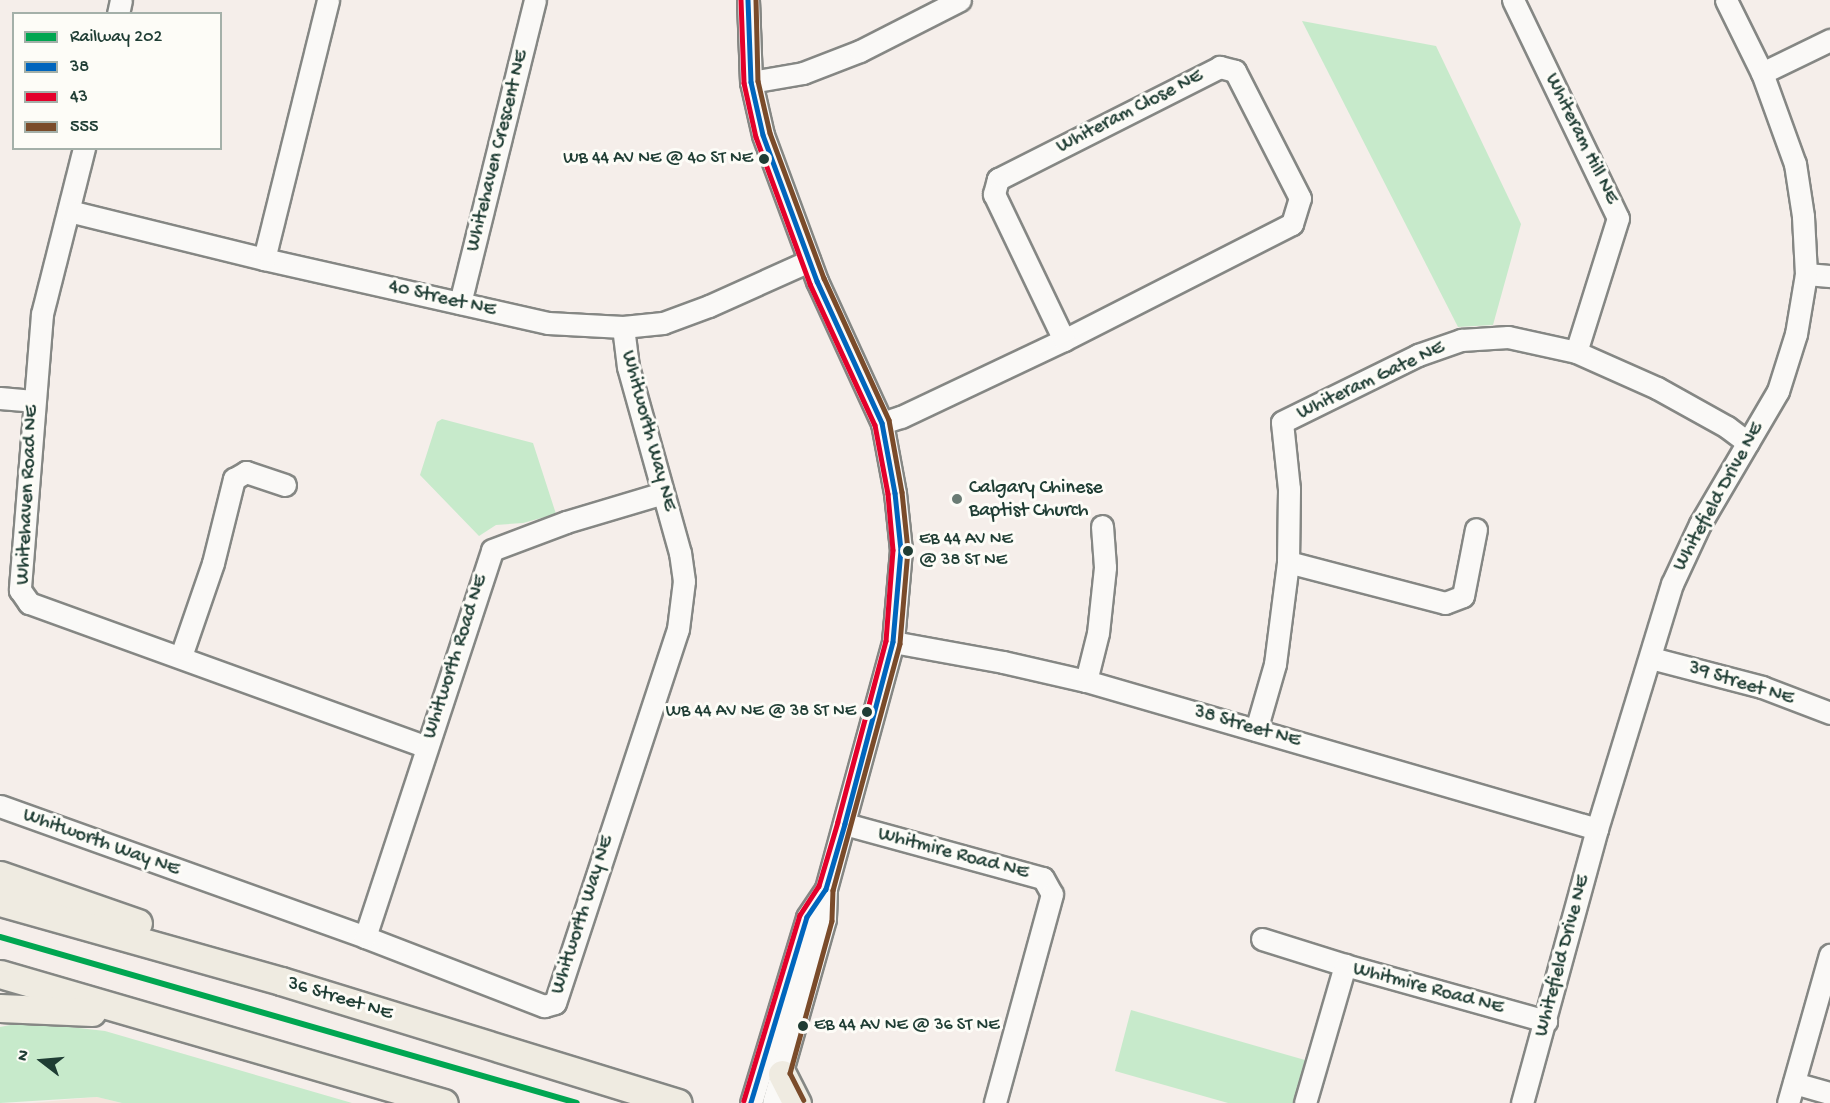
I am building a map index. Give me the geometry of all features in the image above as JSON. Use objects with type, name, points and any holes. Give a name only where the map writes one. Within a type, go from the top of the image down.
[{"type":"main road","points":[[0,875],[241,960],[281,981]]},
{"type":"main road","name":"36 Street NE","points":[[0,902],[281,981],[678,1103]]},
{"type":"main road","points":[[0,974],[444,1103]]},
{"type":"main road","points":[[0,1008],[138,1014]]},
{"type":"main road","points":[[783,1074],[797,1103]]},
{"type":"street","points":[[264,259],[328,0]]},
{"type":"street","name":"Whitehaven Crescent NE","points":[[460,303],[535,0]]},
{"type":"street","points":[[748,0],[751,82],[763,135],[810,261],[882,423],[895,493],[901,550],[893,642],[826,889],[825,919],[773,1103]]},
{"type":"street","points":[[751,82],[803,73],[860,51],[960,0]]},
{"type":"street","name":"Whiteram Hill NE","points":[[1513,0],[1618,218],[1576,352]]},
{"type":"street","name":"Whitefield Drive NE","points":[[1522,1103],[1597,829],[1672,584],[1701,524],[1778,391],[1796,334],[1806,274],[1803,216],[1795,164],[1762,73],[1726,0]]},
{"type":"street","points":[[1762,73],[1830,40]]},
{"type":"street","name":"Whiteram Close NE","points":[[882,423],[901,417],[1064,340],[1292,224],[1300,198],[1235,71],[1220,67],[998,179],[994,194],[1064,340]]},
{"type":"street","name":"Whitehaven Road NE","points":[[84,150],[42,314],[33,401],[20,590],[29,603],[181,656],[426,747]]},
{"type":"street","name":"40 Street NE","points":[[69,211],[264,259],[548,323],[623,327],[663,323],[708,306],[810,261]]},
{"type":"street","points":[[1806,274],[1830,276]]},
{"type":"street","name":"Whitworth Way NE","points":[[0,806],[366,938],[544,1006],[555,1003],[678,629],[684,581],[680,553],[628,367],[623,327]]},
{"type":"street","name":"Whiteram Gate NE","points":[[1256,730],[1275,664],[1288,562],[1288,489],[1282,422],[1418,355],[1461,340],[1508,337],[1576,352],[1657,388],[1727,427],[1748,443]]},
{"type":"street","points":[[0,398],[33,401]]},
{"type":"street","points":[[181,656],[213,563],[234,478],[246,472],[285,485]]},
{"type":"street","name":"Whitworth Road NE","points":[[366,938],[426,747],[492,550],[566,522],[663,493]]},
{"type":"street","points":[[1086,681],[1098,633],[1105,567],[1102,526]]},
{"type":"street","points":[[1288,562],[1444,603],[1463,596],[1476,530]]},
{"type":"street","name":"38 Street NE","points":[[893,642],[1003,662],[1086,681],[1597,829]]},
{"type":"street","name":"39 Street NE","points":[[1651,658],[1761,687],[1830,713]]},
{"type":"street","name":"Whitmire Road NE","points":[[845,824],[1043,878],[1052,894],[995,1103]]},
{"type":"street","points":[[751,1103],[807,917],[826,889]]},
{"type":"street","points":[[1262,939],[1345,965]]},
{"type":"street","points":[[1830,955],[1791,1093],[1830,1093]]},
{"type":"street","name":"Whitmire Road NE","points":[[1305,1103],[1345,965],[1546,1021]]},
{"type":"shaded area","points":[[97,1097],[122,1103],[31,1103]]},
{"type":"green space","points":[[1302,21],[1436,46],[1521,224],[1493,325],[1458,327]]},
{"type":"green space","points":[[442,419],[533,443],[556,514],[523,523],[496,525],[479,536],[420,475],[437,422]]},
{"type":"green space","points":[[1131,1010],[1305,1060],[1293,1103],[1228,1103],[1115,1071]]},
{"type":"green space","points":[[26,1022],[105,1031],[352,1103],[122,1103],[97,1097],[0,1103],[0,1027]]},
{"type":"rail line","name":"202","points":[[0,937],[577,1103]]},
{"type":"transit line","name":"43","points":[[741,0],[744,83],[756,137],[810,284],[875,425],[888,494],[893,550],[886,641],[838,822],[819,886],[800,915],[744,1101]]},
{"type":"transit line","name":"38","points":[[748,0],[751,82],[763,135],[817,281],[882,423],[895,493],[901,550],[893,642],[845,824],[826,889],[807,917],[751,1103]]},
{"type":"transit line","name":"555","points":[[756,0],[758,81],[770,133],[824,278],[889,420],[902,492],[908,550],[900,644],[833,890],[832,921],[790,1073],[804,1100]]},
{"type":"place","name":"WB 44 AV NE @ 40 ST NE","points":[[764,159]]},
{"type":"place","name":"Calgary Chinese Baptist Church","points":[[957,499]]},
{"type":"place","name":"EB 44 AV NE @ 38 ST NE","points":[[908,551]]},
{"type":"place","name":"WB 44 AV NE @ 38 ST NE","points":[[867,712]]},
{"type":"place","name":"EB 44 AV NE @ 36 ST NE","points":[[803,1026]]}]
